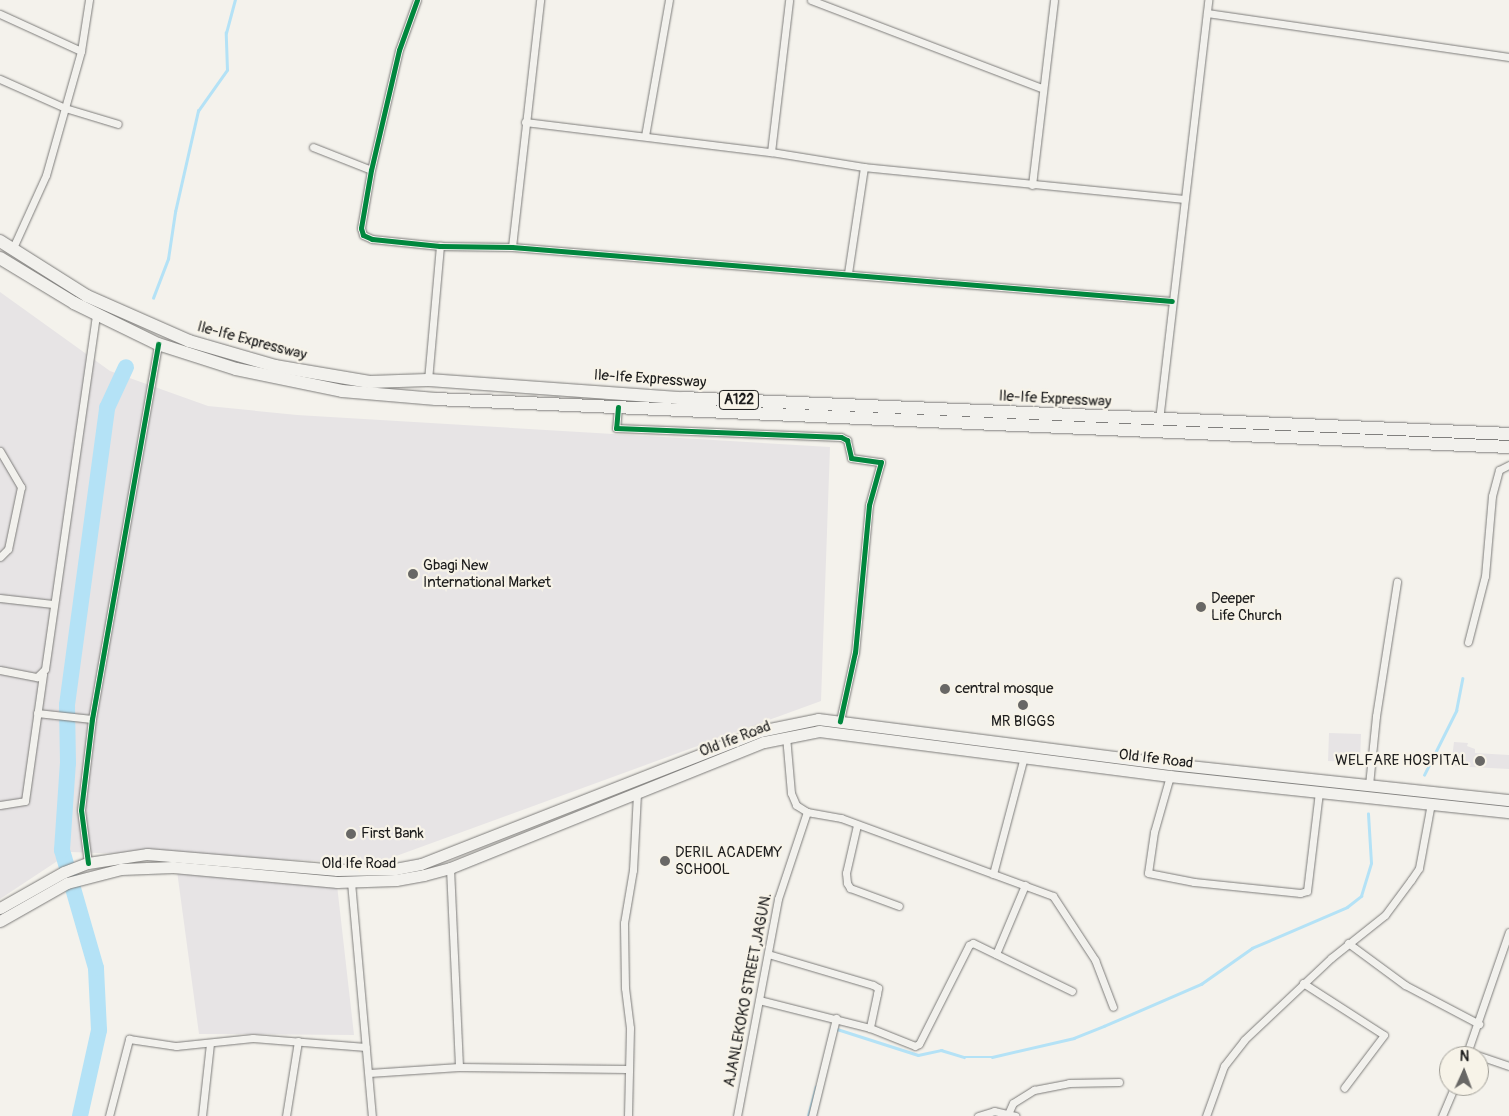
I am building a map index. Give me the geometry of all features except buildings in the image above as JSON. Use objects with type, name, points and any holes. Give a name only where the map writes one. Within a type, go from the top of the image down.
[{"type":"highway","name":"Ile-Ife Expressway","points":[[0,241],[87,296],[122,313],[236,356],[317,374],[370,382],[428,380],[682,398],[1509,434]]},
{"type":"highway","name":"Ile-Ife Expressway","points":[[0,258],[96,315],[158,344],[236,369],[342,391],[392,397],[1509,447]]},
{"type":"main road","name":"Old Ife Road","points":[[0,908],[65,878],[146,866],[351,882],[396,880],[450,868],[547,823],[760,731],[804,721],[840,721],[1096,760],[1170,776],[1431,803],[1504,805]]},
{"type":"main road","name":"Old Ife Road","points":[[0,921],[88,863],[147,854],[338,870],[395,869],[421,864],[637,793],[786,736],[839,731],[1024,757],[1096,760],[1369,785],[1504,805]]},
{"type":"main road","points":[[146,866],[147,854]]},
{"type":"street","points":[[12,250],[46,175],[81,51],[89,0]]},
{"type":"street","points":[[417,0],[399,50],[371,170],[361,228],[363,235],[440,246],[512,247],[1172,301]]},
{"type":"street","points":[[512,247],[540,0]]},
{"type":"street","points":[[645,136],[669,0]]},
{"type":"street","points":[[771,152],[788,0]]},
{"type":"street","points":[[811,0],[1042,88]]},
{"type":"street","points":[[1032,185],[1042,88],[1054,0]]},
{"type":"street","points":[[1159,420],[1182,199],[1208,0]]},
{"type":"street","points":[[1207,12],[1509,57]]},
{"type":"street","points":[[0,14],[81,51]]},
{"type":"street","points":[[0,79],[65,108],[118,124]]},
{"type":"street","points":[[525,122],[771,152],[864,167],[1182,199]]},
{"type":"street","points":[[312,147],[371,170]]},
{"type":"street","points":[[848,273],[864,167]]},
{"type":"street","points":[[428,380],[440,246]]},
{"type":"street","points":[[0,805],[25,801],[40,713],[43,674],[96,315]]},
{"type":"street","points":[[88,863],[81,810],[90,719],[158,344]]},
{"type":"street","points":[[618,407],[616,428],[841,437],[847,440],[850,458],[881,462],[869,505],[855,652],[840,721]]},
{"type":"street","points":[[0,451],[21,487],[8,549],[0,557]]},
{"type":"street","points":[[1468,642],[1486,576],[1492,496],[1499,470],[1509,465]]},
{"type":"street","points":[[1369,785],[1376,716],[1397,582]]},
{"type":"street","points":[[0,598],[54,604]]},
{"type":"street","points":[[0,670],[37,677],[43,674]]},
{"type":"street","points":[[40,713],[90,719]]},
{"type":"street","points":[[786,736],[791,793],[796,804],[807,812],[857,825],[1053,896],[1095,960],[1114,1007]]},
{"type":"street","points":[[993,874],[1024,757]]},
{"type":"street","points":[[1170,776],[1154,832],[1148,873],[1194,882],[1300,893],[1307,891],[1319,792]]},
{"type":"street","points":[[628,1116],[627,1069],[630,1028],[625,980],[624,923],[633,870],[637,793]]},
{"type":"street","points":[[1206,1116],[1224,1066],[1234,1051],[1303,983],[1348,943],[1385,915],[1419,868],[1431,803]]},
{"type":"street","name":"AJANLEKOKO STREET,JAGUN.","points":[[737,1116],[778,899],[807,812]]},
{"type":"street","points":[[857,825],[846,873],[847,883],[850,888],[899,906]]},
{"type":"street","points":[[450,868],[459,1067]]},
{"type":"street","points":[[351,882],[372,1116]]},
{"type":"street","points":[[996,954],[1025,885]]},
{"type":"street","points":[[1470,1046],[1480,1024],[1509,932]]},
{"type":"street","points":[[1348,943],[1405,985],[1480,1024]]},
{"type":"street","points":[[759,1000],[870,1028],[908,1045],[920,1044],[969,945],[977,944],[1072,991]]},
{"type":"street","points":[[768,954],[848,975],[878,988],[870,1028]]},
{"type":"street","points":[[1303,983],[1384,1035],[1344,1088]]},
{"type":"street","points":[[812,1116],[836,1018]]},
{"type":"street","points":[[109,1116],[114,1088],[128,1039],[176,1046],[210,1044],[226,1039],[298,1040],[366,1047]]},
{"type":"street","points":[[286,1116],[298,1040]]},
{"type":"street","points":[[202,1116],[210,1044]]},
{"type":"street","points":[[1489,1060],[1509,1066]]},
{"type":"street","points":[[369,1073],[459,1067],[627,1069]]},
{"type":"street","points":[[978,1116],[994,1111],[1012,1115],[1013,1103],[1034,1090],[1069,1083],[1119,1082]]},
{"type":"street","points":[[1442,1116],[1451,1096]]},
{"type":"shaded area","name":"Gbagi New International Market","points":[[0,292],[110,371],[208,406],[297,415],[830,447],[821,701],[377,863],[71,852],[0,899]]},
{"type":"shaded area","points":[[1329,733],[1361,734],[1360,762],[1328,761]]},
{"type":"shaded area","name":"WELFARE HOSPITAL","points":[[1454,742],[1468,743],[1467,746],[1475,749],[1475,753],[1509,755],[1509,769],[1451,766]]},
{"type":"shaded area","points":[[177,871],[337,885],[354,1035],[199,1034]]},
{"type":"waterway","points":[[153,298],[168,259],[175,212],[198,111],[227,70],[226,33],[235,0]]},
{"type":"waterway","points":[[80,1116],[99,1030],[96,968],[62,850],[68,763],[67,705],[107,408],[126,367]]},
{"type":"waterway","points":[[1424,775],[1456,711],[1462,679]]},
{"type":"waterway","points":[[834,1028],[918,1055],[941,1050],[964,1057],[992,1057],[1074,1038],[1104,1026],[1201,984],[1252,948],[1347,907],[1361,896],[1371,863],[1368,814]]},
{"type":"waterway","points":[[808,1116],[816,1087]]},
{"type":"cycle path","points":[[417,0],[399,50],[371,170],[361,228],[363,235],[372,239],[440,246],[512,247],[1172,301]]},
{"type":"cycle path","points":[[88,863],[81,810],[92,719],[158,344]]},
{"type":"cycle path","points":[[618,407],[616,428],[841,437],[847,440],[851,458],[881,462],[869,505],[855,652],[840,721]]},
{"type":"place","name":"Gbagi New International Market","points":[[413,574]]},
{"type":"place","name":"Deeper Life Church","points":[[1201,607]]},
{"type":"place","name":"central mosque","points":[[945,689]]},
{"type":"place","name":"MR BIGGS","points":[[1023,705]]},
{"type":"place","name":"WELFARE HOSPITAL","points":[[1480,761]]},
{"type":"place","name":"First Bank","points":[[351,834]]},
{"type":"place","name":"DERIL ACADEMY SCHOOL","points":[[665,861]]}]
